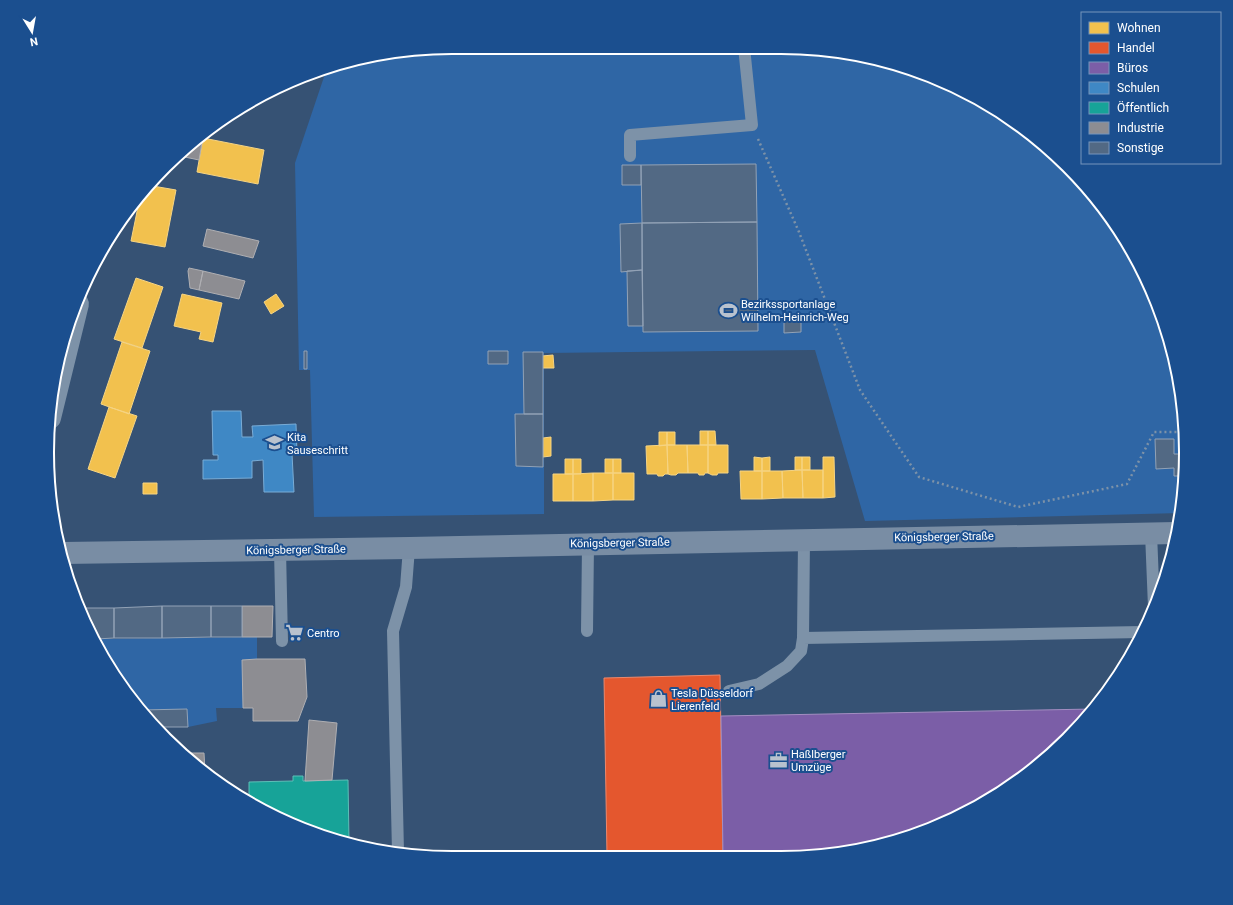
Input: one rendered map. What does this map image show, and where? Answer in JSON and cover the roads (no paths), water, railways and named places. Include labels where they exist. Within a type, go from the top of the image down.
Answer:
[{"type":"main road","name":"Königsberger Straße","points":[[67,553],[409,548],[1170,533]]},
{"type":"lane","points":[[630,156],[630,136],[752,125],[745,54]]},
{"type":"lane","points":[[1151,533],[1153,593]]},
{"type":"lane","points":[[729,691],[759,684],[788,666],[802,652],[804,540]]},
{"type":"lane","points":[[588,544],[588,631]]},
{"type":"lane","points":[[398,848],[394,631],[406,588],[409,548]]},
{"type":"lane","points":[[280,550],[282,641]]},
{"type":"lane","points":[[803,638],[1136,632]]},
{"type":"place","name":"Bezirkssportanlage Wilhelm-Heinrich-Weg","points":[[728,310]]},
{"type":"place","name":"Kita Sauseschritt","points":[[274,443]]},
{"type":"place","name":"Centro","points":[[294,633]]},
{"type":"place","name":"Tesla Düsseldorf Lierenfeld","points":[[658,699]]},
{"type":"place","name":"Haßlberger Umzüge","points":[[778,760]]}]
